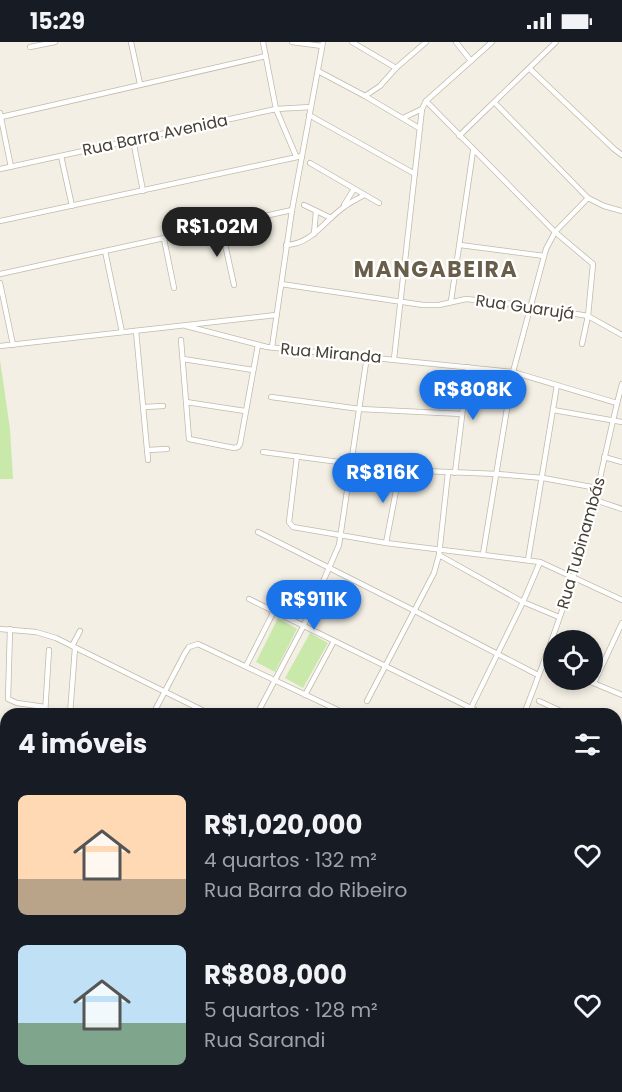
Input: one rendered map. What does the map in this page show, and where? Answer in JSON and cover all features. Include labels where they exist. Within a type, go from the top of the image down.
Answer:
[{"type":"street","points":[[30,47],[55,42]]},
{"type":"street","points":[[131,42],[140,84]]},
{"type":"street","points":[[263,42],[276,109],[299,156]]},
{"type":"street","points":[[272,347],[299,156],[311,107],[322,44],[292,42]]},
{"type":"street","points":[[352,42],[396,68]]},
{"type":"street","points":[[365,96],[380,86],[396,68],[426,42]]},
{"type":"street","points":[[456,42],[471,61]]},
{"type":"street","points":[[394,359],[422,109],[426,101],[492,42]]},
{"type":"street","points":[[459,136],[556,42]]},
{"type":"street","points":[[11,167],[0,115],[266,56]]},
{"type":"street","points":[[530,69],[622,155]]},
{"type":"street","points":[[318,71],[419,128]]},
{"type":"street","points":[[426,101],[555,232],[594,266],[582,344]]},
{"type":"street","points":[[495,103],[588,198],[622,211]]},
{"type":"street","name":"Rua Barra Avenida","points":[[0,169],[276,109],[311,107]]},
{"type":"street","points":[[402,118],[422,109]]},
{"type":"street","points":[[309,115],[415,174]]},
{"type":"street","points":[[133,140],[143,191]]},
{"type":"street","points":[[452,301],[473,150]]},
{"type":"street","points":[[61,156],[72,206]]},
{"type":"street","points":[[0,221],[299,156]]},
{"type":"street","points":[[310,163],[378,203]]},
{"type":"street","points":[[343,207],[354,189]]},
{"type":"street","points":[[286,245],[298,244],[314,234],[343,207],[364,195]]},
{"type":"street","points":[[483,554],[513,372],[544,256],[555,232],[588,198]]},
{"type":"street","points":[[304,205],[331,218]]},
{"type":"street","points":[[0,274],[292,210]]},
{"type":"street","points":[[314,234],[316,212]]},
{"type":"street","points":[[221,226],[234,285]]},
{"type":"street","points":[[164,238],[174,288]]},
{"type":"street","points":[[460,245],[544,256]]},
{"type":"street","points":[[105,251],[122,332]]},
{"type":"street","points":[[0,283],[13,345]]},
{"type":"street","name":"Rua Guarujá","points":[[281,284],[399,302],[439,305],[466,299],[530,306],[588,316],[622,335]]},
{"type":"street","name":"Rua Miranda","points":[[0,346],[276,315]]},
{"type":"street","name":"Rua Miranda","points":[[186,326],[272,347],[513,372],[617,403]]},
{"type":"street","points":[[136,331],[148,460]]},
{"type":"street","points":[[181,340],[189,439],[234,448],[239,446],[258,345]]},
{"type":"street","points":[[260,708],[304,626],[330,569],[341,535],[367,356]]},
{"type":"street","points":[[183,359],[253,370]]},
{"type":"street","points":[[455,473],[468,367]]},
{"type":"street","name":"Rua Tubinambás","points":[[555,630],[595,500],[622,384]]},
{"type":"street","points":[[528,560],[543,478],[556,385]]},
{"type":"street","points":[[271,397],[360,409],[462,414]]},
{"type":"street","points":[[186,402],[245,411]]},
{"type":"street","points":[[144,407],[163,406]]},
{"type":"street","points":[[553,410],[622,422]]},
{"type":"street","points":[[147,450],[167,449]]},
{"type":"street","points":[[262,452],[400,470],[543,478],[597,488]]},
{"type":"street","points":[[297,456],[289,525],[293,527],[386,543],[540,562],[622,600]]},
{"type":"street","points":[[604,457],[622,462]]},
{"type":"street","points":[[386,543],[400,470]]},
{"type":"street","points":[[367,701],[434,573],[439,555],[448,473]]},
{"type":"street","points":[[595,500],[622,509]]},
{"type":"street","points":[[258,532],[538,675]]},
{"type":"street","points":[[439,555],[523,602],[559,617]]},
{"type":"street","points":[[249,599],[471,708],[540,562]]},
{"type":"street","points":[[246,666],[274,611]]},
{"type":"street","points":[[603,664],[622,623]]},
{"type":"street","points":[[34,624],[36,632]]},
{"type":"street","points":[[0,629],[57,636],[74,647],[197,708]]},
{"type":"street","points":[[10,629],[8,699],[45,707],[49,650]]},
{"type":"street","points":[[70,708],[74,647],[80,631]]},
{"type":"street","points":[[305,695],[334,641]]},
{"type":"street","points":[[156,708],[189,647],[198,644],[333,708]]},
{"type":"street","name":"Rua Tubinambás","points":[[526,708],[543,663]]},
{"type":"street","points":[[603,687],[622,695]]},
{"type":"street","points":[[539,701],[554,708]]},
{"type":"green space","points":[[0,360],[10,429],[13,479],[0,479]]},
{"type":"green space","points":[[278,618],[297,629],[275,672],[256,662]]},
{"type":"green space","points":[[310,633],[328,643],[303,688],[285,678]]},
{"type":"district","name":"MANGABEIRA","points":[[436,269]]}]
